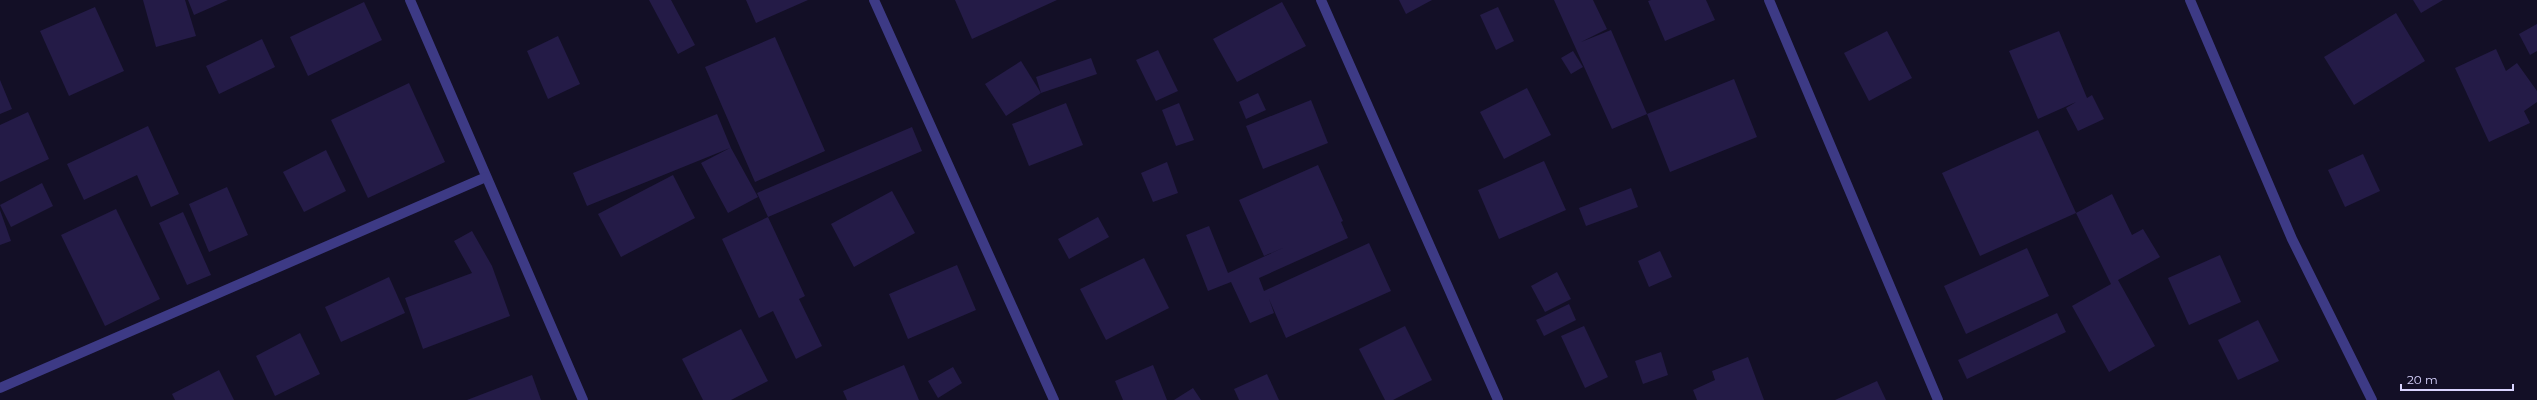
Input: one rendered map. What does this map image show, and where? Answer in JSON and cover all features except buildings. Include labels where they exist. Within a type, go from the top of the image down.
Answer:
[{"type":"street","points":[[410,0],[583,400]]},
{"type":"street","points":[[874,0],[1054,400]]},
{"type":"street","points":[[1321,0],[1498,400]]},
{"type":"street","points":[[1768,0],[1938,400]]},
{"type":"street","points":[[2190,0],[2292,239],[2372,400]]},
{"type":"street","points":[[0,388],[486,177]]}]
